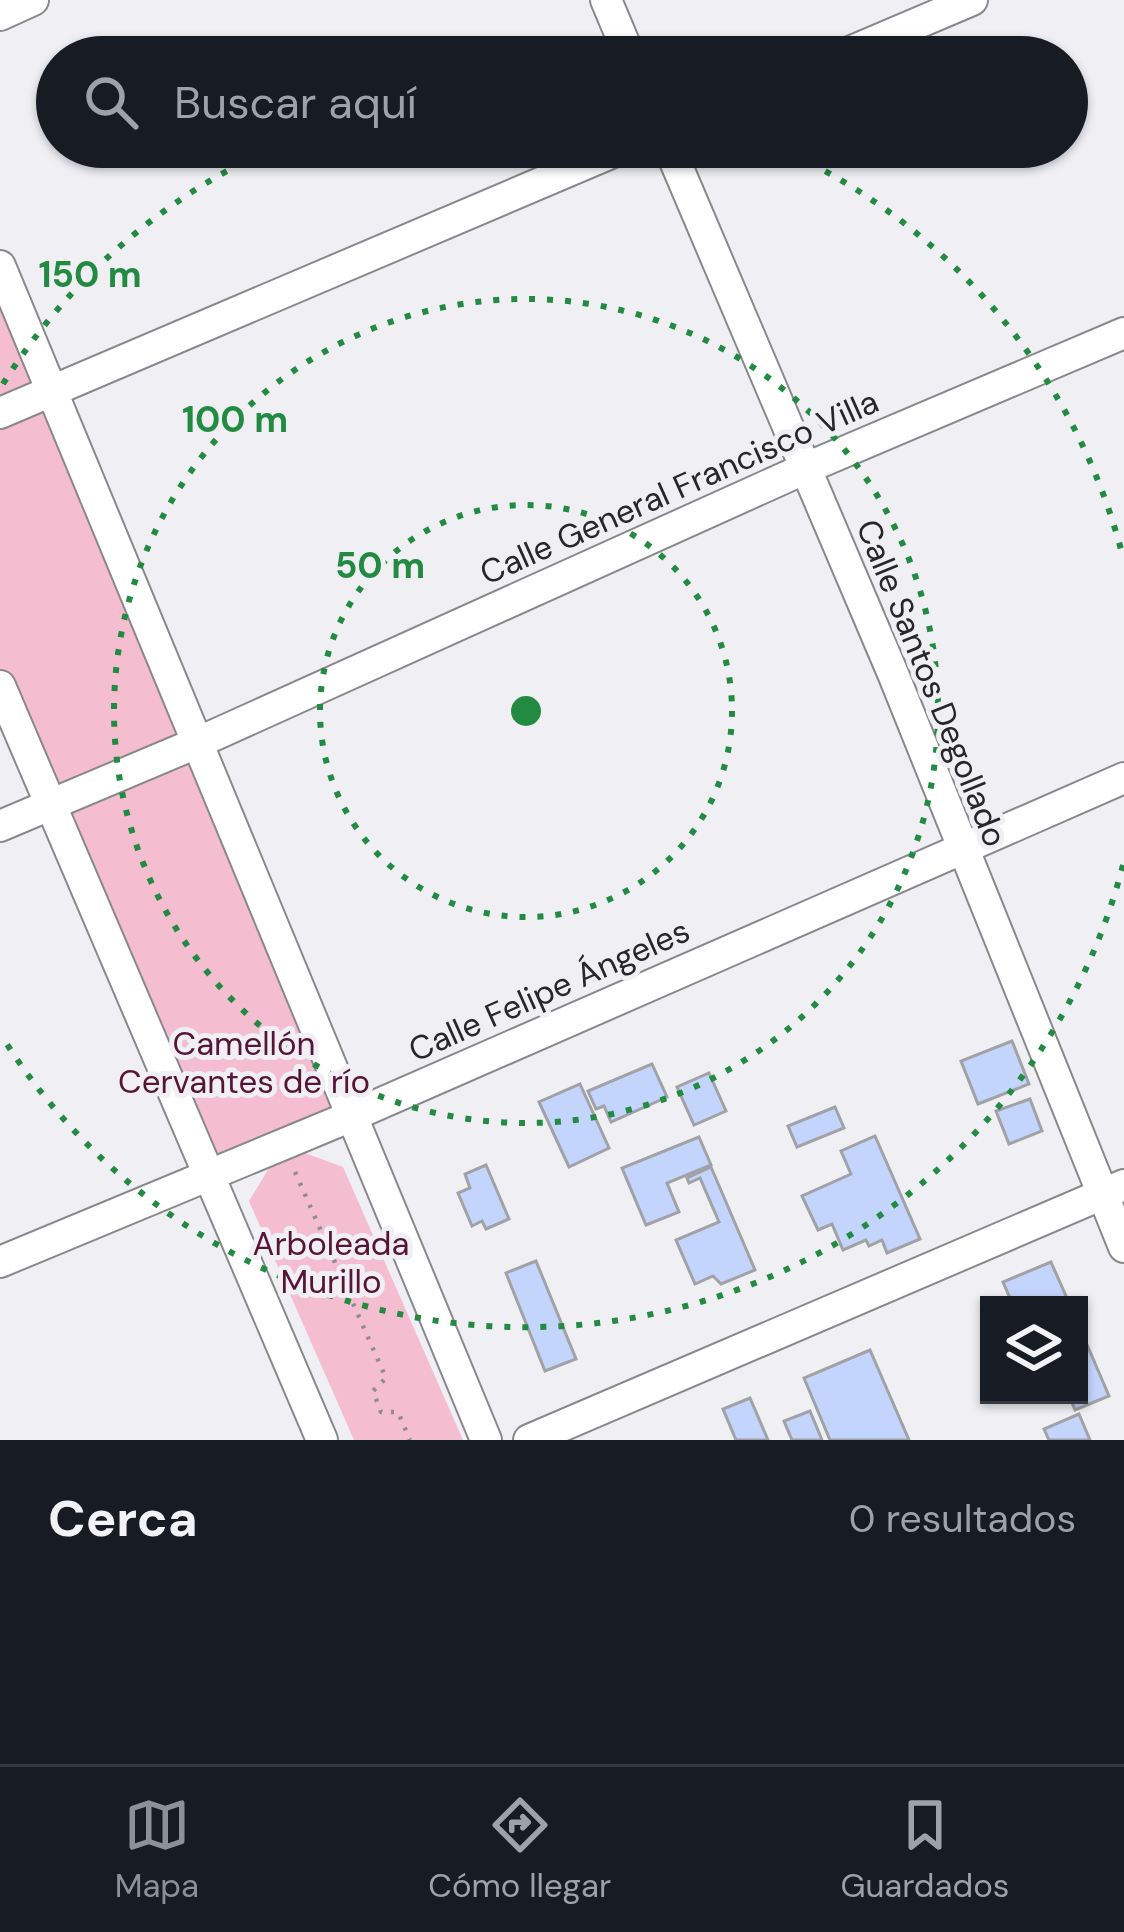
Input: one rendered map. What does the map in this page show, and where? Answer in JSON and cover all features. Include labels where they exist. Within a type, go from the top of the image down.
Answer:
[{"type":"street","points":[[0,15],[33,0]]},
{"type":"street","points":[[606,0],[621,36]]},
{"type":"street","points":[[887,36],[972,0]]},
{"type":"street","points":[[0,413],[576,168]]},
{"type":"street","name":"Calle Santos Degollado","points":[[678,168],[894,676],[961,848],[1113,1190],[1124,1247]]},
{"type":"street","points":[[0,266],[486,1440]]},
{"type":"street","name":"Calle General Francisco Villa","points":[[0,826],[199,742],[804,469],[1124,333]]},
{"type":"street","points":[[0,686],[322,1440]]},
{"type":"street","name":"Calle Felipe Ángeles","points":[[0,1262],[283,1145],[1124,778]]},
{"type":"street","points":[[529,1440],[1113,1190]]},
{"type":"path","points":[[283,1145],[386,1378],[373,1391],[381,1412],[398,1412],[410,1440]]},
{"type":"green space","name":"Camellón Cervantes de río","points":[[0,294],[347,1114],[210,1172],[0,673]]},
{"type":"green space","name":"Arboleada Murillo","points":[[283,1145],[343,1167],[463,1440],[354,1440],[249,1201]]},
{"type":"building","points":[[1012,1041],[1029,1084],[978,1104],[961,1061]]},
{"type":"building","points":[[652,1064],[667,1097],[611,1122],[604,1106],[596,1109],[588,1091]]},
{"type":"building","points":[[709,1073],[726,1111],[694,1125],[677,1087]]},
{"type":"building","points":[[580,1084],[609,1148],[569,1167],[539,1102]]},
{"type":"building","points":[[1030,1099],[1042,1131],[1009,1144],[996,1111]]},
{"type":"building","points":[[835,1107],[844,1128],[797,1147],[788,1126]]},
{"type":"building","points":[[875,1136],[920,1239],[887,1253],[882,1240],[869,1246],[866,1240],[843,1250],[832,1224],[818,1230],[802,1196],[851,1174],[841,1151]]},
{"type":"building","points":[[699,1137],[711,1165],[667,1183],[679,1212],[646,1225],[622,1168]]},
{"type":"building","points":[[486,1165],[509,1219],[486,1229],[482,1221],[472,1226],[458,1193],[470,1188],[465,1174]]},
{"type":"building","points":[[711,1167],[755,1270],[721,1284],[713,1276],[695,1284],[676,1240],[719,1222],[700,1178],[689,1183],[687,1178]]},
{"type":"building","points":[[536,1261],[576,1359],[545,1371],[506,1273]]},
{"type":"building","points":[[1051,1262],[1066,1296],[1009,1296],[1003,1282]]},
{"type":"building","points":[[1088,1347],[1109,1396],[1075,1410],[1073,1404],[1088,1404]]},
{"type":"building","points":[[870,1350],[909,1440],[830,1440],[804,1378]]},
{"type":"building","points":[[750,1398],[768,1440],[736,1440],[723,1409]]},
{"type":"building","points":[[810,1411],[822,1440],[792,1440],[784,1421]]},
{"type":"building","points":[[1079,1414],[1090,1440],[1049,1440],[1044,1429]]}]
